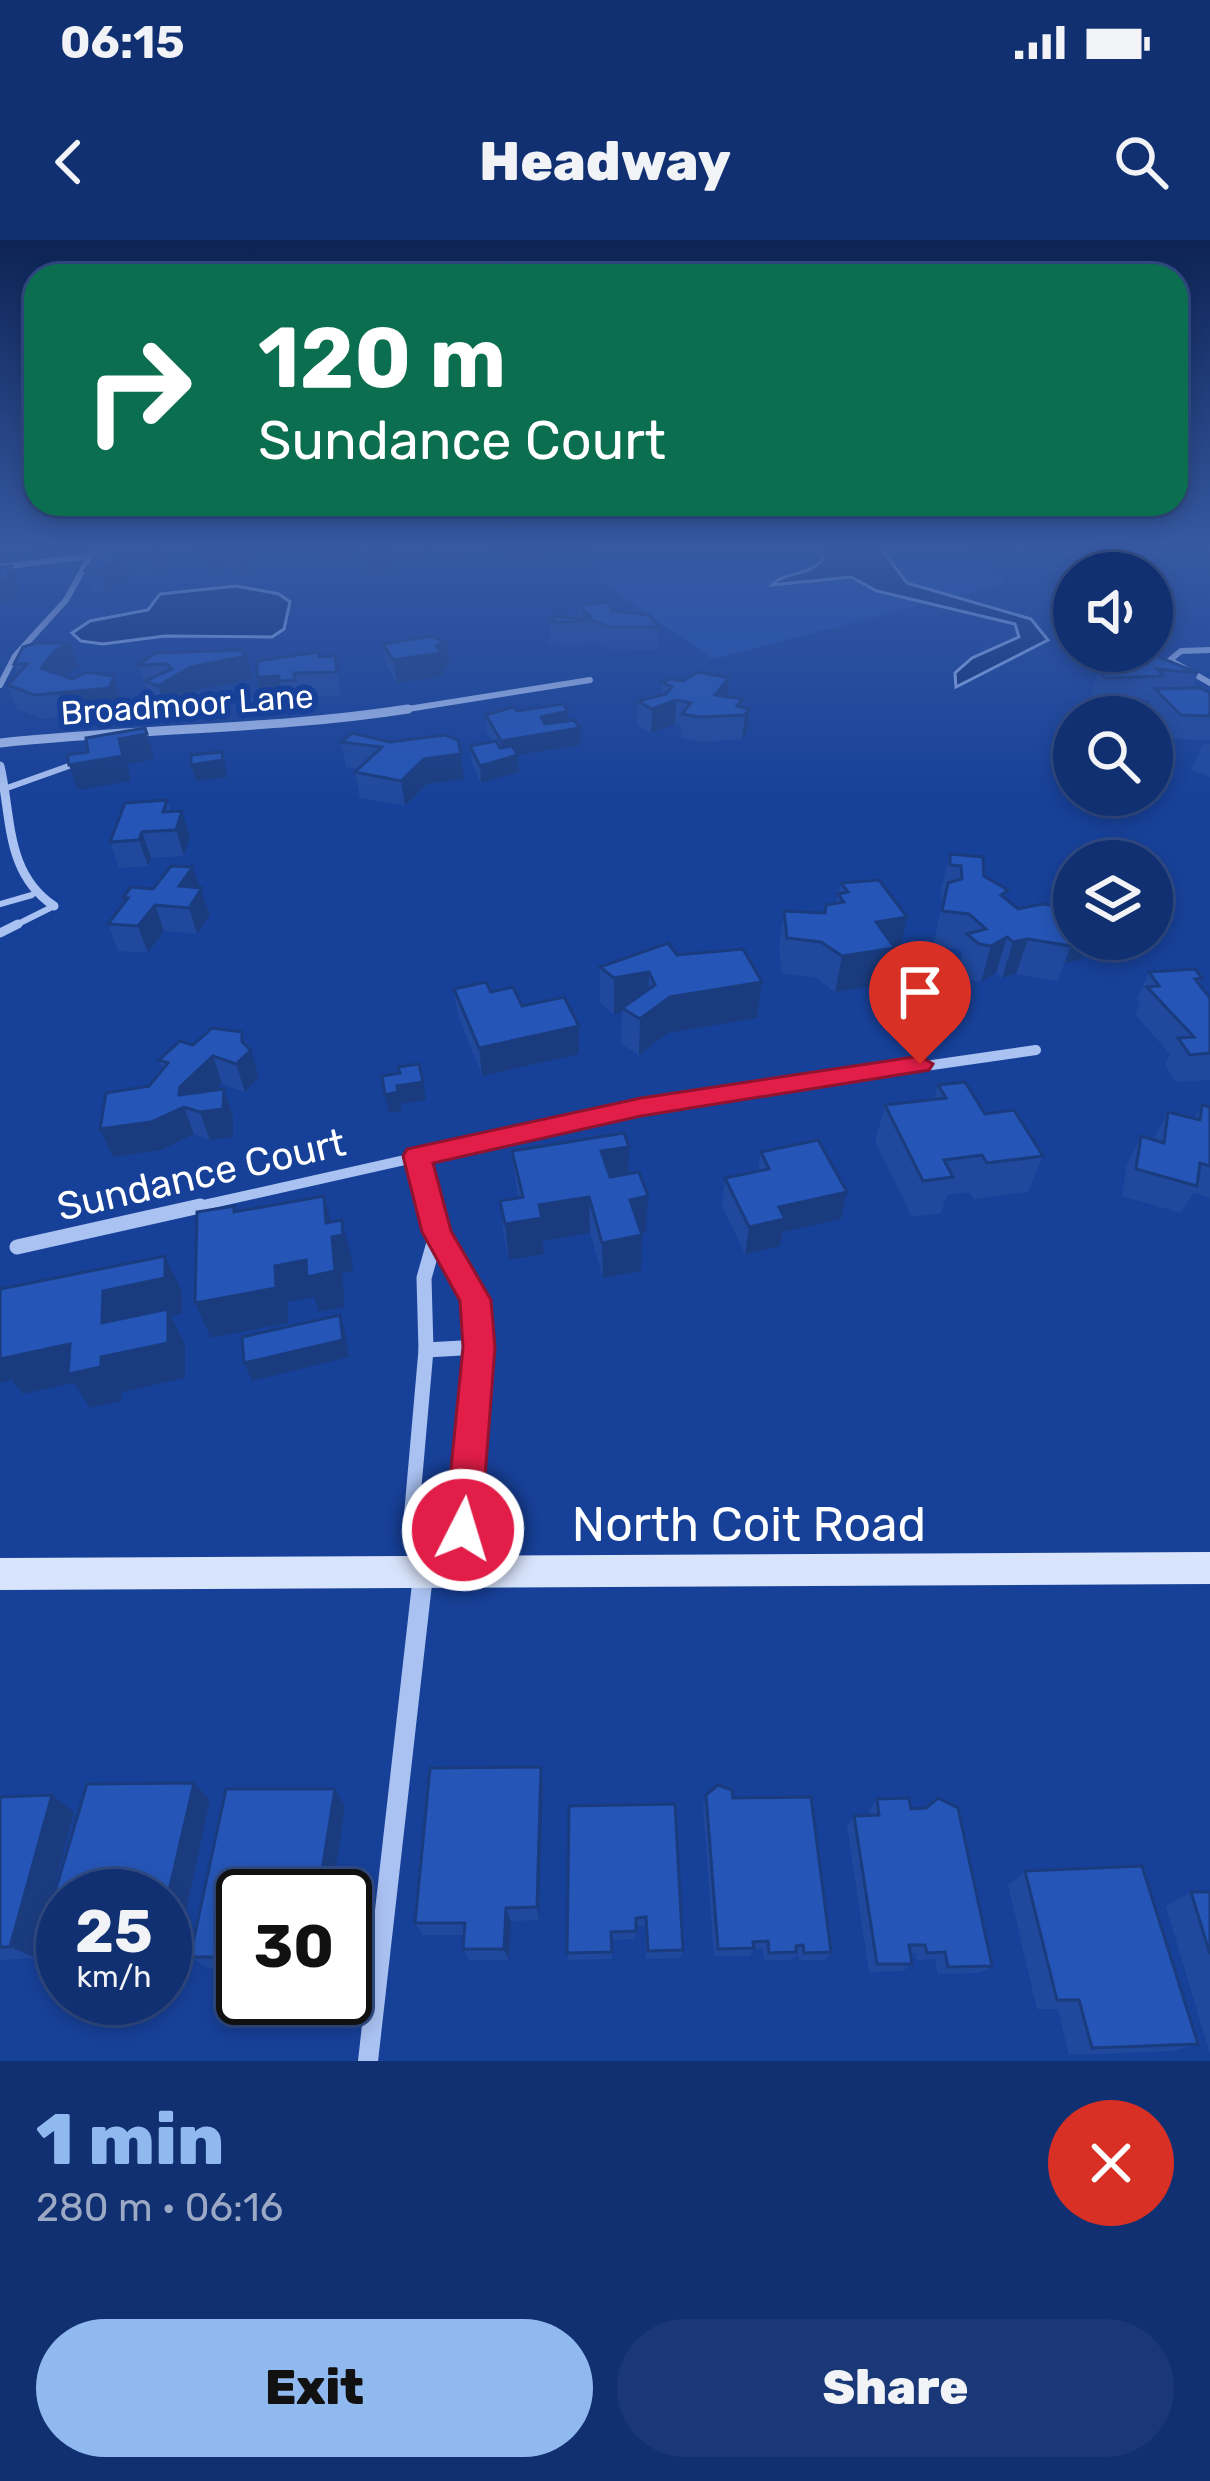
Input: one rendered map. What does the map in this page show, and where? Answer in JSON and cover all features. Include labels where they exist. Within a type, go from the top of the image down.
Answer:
[{"type":"main road","name":"North Coit Road","points":[[0,1574],[1210,1568]]},
{"type":"street","points":[[0,685],[15,656],[38,631]]},
{"type":"street","points":[[1210,650],[1181,651],[1170,660],[1210,683]]},
{"type":"street","name":"Broadmoor Lane","points":[[0,743],[343,718],[590,680]]},
{"type":"street","points":[[0,766],[13,851],[32,896],[53,906]]},
{"type":"street","name":"Sundance Court","points":[[17,1246],[664,1103],[1036,1050]]},
{"type":"street","points":[[417,1156],[437,1232],[476,1300],[479,1347],[463,1530],[423,1573]]},
{"type":"street","points":[[368,2061],[423,1573],[410,1532],[426,1350],[424,1278],[437,1232]]},
{"type":"street","points":[[426,1350],[479,1347]]},
{"type":"lane","points":[[7,788],[57,774],[92,752],[95,733]]},
{"type":"lane","points":[[0,904],[32,896]]},
{"type":"lane","points":[[0,933],[53,906]]},
{"type":"shaded area","points":[[281,631],[272,637],[165,636],[103,644],[81,641],[72,633]]},
{"type":"shaded area","points":[[673,631],[821,631],[713,659]]},
{"type":"shaded area","points":[[1017,631],[1041,631],[1048,640],[956,687],[955,673],[972,658],[1019,637]]},
{"type":"building","points":[[432,636],[447,644],[436,645],[441,653],[393,660],[383,644]]},
{"type":"building","points":[[70,643],[55,651],[41,668],[72,679],[87,672],[114,676],[110,688],[34,695],[8,685],[27,664],[14,664],[23,647]]},
{"type":"building","points":[[240,650],[247,656],[191,667],[158,686],[145,681],[172,669],[167,664],[138,665],[155,653]]},
{"type":"building","points":[[319,652],[319,657],[335,656],[337,672],[294,673],[295,680],[279,681],[279,676],[257,677],[257,661]]},
{"type":"building","points":[[1173,663],[1198,673],[1173,671]]},
{"type":"building","points":[[698,672],[729,678],[715,695],[743,699],[737,706],[749,709],[745,715],[700,717],[682,714],[691,703],[676,700],[652,709],[638,701],[666,694],[672,687],[662,682],[683,681]]},
{"type":"building","points":[[1100,672],[1160,672],[1164,676],[1105,678]]},
{"type":"building","points":[[1200,688],[1210,693],[1210,716],[1181,715],[1173,707],[1173,696],[1162,696],[1155,689]]},
{"type":"building","points":[[563,704],[568,711],[541,717],[545,724],[574,720],[580,728],[501,741],[486,715],[513,707],[517,711]]},
{"type":"building","points":[[145,728],[147,734],[119,739],[123,756],[69,765],[67,755],[88,752],[86,738]]},
{"type":"building","points":[[352,733],[390,742],[445,735],[458,740],[461,754],[424,759],[401,781],[355,772],[382,747],[341,742]]},
{"type":"building","points":[[496,741],[500,748],[512,746],[518,755],[480,766],[470,746]]},
{"type":"building","points":[[222,752],[223,760],[191,765],[191,755]]},
{"type":"building","points":[[167,800],[163,812],[182,811],[176,830],[142,832],[139,840],[110,842],[125,803]]},
{"type":"building","points":[[950,854],[983,857],[984,876],[1008,890],[1001,895],[1018,909],[1053,905],[1053,943],[1013,942],[1007,937],[991,946],[979,944],[967,934],[986,929],[969,914],[942,911],[948,883],[962,879],[961,866],[950,865]]},
{"type":"building","points":[[171,866],[193,867],[179,886],[202,888],[189,908],[155,905],[138,926],[108,924],[131,887],[153,889]]},
{"type":"building","points":[[879,880],[907,917],[876,922],[895,948],[842,956],[821,942],[787,938],[784,911],[825,913],[826,905],[844,902],[838,894],[848,892],[841,883]]},
{"type":"building","points":[[668,943],[677,955],[743,949],[762,982],[670,997],[640,1019],[622,1008],[655,985],[649,972],[614,978],[600,967]]},
{"type":"building","points":[[1195,969],[1202,978],[1195,979],[1210,998],[1210,1053],[1190,1055],[1178,1038],[1194,1037],[1147,987],[1159,986],[1149,972]]},
{"type":"building","points":[[486,982],[491,992],[513,987],[522,1006],[564,997],[579,1026],[479,1048],[454,989]]},
{"type":"building","points":[[212,1028],[242,1032],[242,1042],[251,1050],[236,1064],[213,1056],[180,1087],[179,1095],[224,1089],[223,1109],[200,1112],[184,1107],[151,1122],[100,1129],[106,1093],[149,1086],[168,1063],[159,1060],[180,1041],[193,1045]]},
{"type":"building","points":[[419,1064],[423,1082],[397,1086],[398,1092],[385,1095],[382,1076],[400,1073],[398,1067]]},
{"type":"building","points":[[965,1082],[985,1114],[1014,1110],[1043,1156],[987,1163],[982,1155],[944,1160],[953,1177],[923,1181],[885,1105],[946,1098],[938,1085]]},
{"type":"building","points":[[1202,1105],[1210,1107],[1210,1166],[1200,1163],[1197,1186],[1136,1169],[1141,1136],[1164,1143],[1168,1112],[1200,1120]]},
{"type":"building","points":[[624,1133],[629,1147],[601,1151],[610,1177],[639,1172],[648,1196],[630,1200],[642,1235],[602,1243],[589,1197],[539,1205],[542,1218],[505,1224],[500,1201],[523,1197],[512,1151]]},
{"type":"building","points":[[818,1140],[847,1192],[779,1207],[785,1219],[749,1227],[725,1178],[769,1169],[761,1152]]},
{"type":"building","points":[[324,1196],[326,1223],[342,1220],[343,1235],[332,1237],[335,1271],[307,1277],[306,1260],[275,1266],[276,1288],[195,1303],[197,1212],[234,1206],[234,1212]]},
{"type":"building","points":[[165,1256],[165,1278],[103,1291],[102,1323],[168,1309],[168,1343],[101,1357],[101,1367],[68,1374],[70,1344],[0,1359],[0,1289]]},
{"type":"building","points":[[340,1315],[343,1340],[244,1363],[242,1337]]},
{"type":"building","points":[[541,1767],[537,1907],[506,1908],[504,1949],[463,1949],[465,1923],[415,1923],[430,1768]]},
{"type":"building","points":[[194,1783],[174,1869],[62,1869],[87,1784]]},
{"type":"building","points":[[718,1785],[732,1790],[733,1798],[811,1797],[831,1952],[804,1953],[803,1945],[796,1946],[796,1952],[769,1953],[768,1941],[753,1942],[754,1948],[718,1949],[706,1795]]},
{"type":"building","points":[[226,1789],[335,1789],[322,1869],[216,1869],[216,1957],[192,1957]]},
{"type":"building","points":[[52,1795],[10,1947],[0,1947],[0,1797]]},
{"type":"building","points":[[909,1798],[911,1809],[926,1808],[938,1798],[958,1808],[992,1966],[948,1967],[945,1952],[927,1953],[925,1945],[909,1945],[912,1964],[877,1964],[854,1816],[879,1815],[877,1799]]},
{"type":"building","points":[[675,1804],[683,1950],[648,1951],[646,1917],[636,1918],[636,1931],[611,1932],[612,1952],[567,1953],[569,1806]]},
{"type":"building","points":[[1142,1866],[1198,2044],[1092,2048],[1079,2000],[1057,2000],[1025,1871]]},
{"type":"building","points":[[1191,1892],[1210,1892],[1210,1954]]},
{"type":"route","points":[[463,1530],[479,1347],[476,1300],[437,1232],[417,1156],[641,1107],[920,1064]]}]
